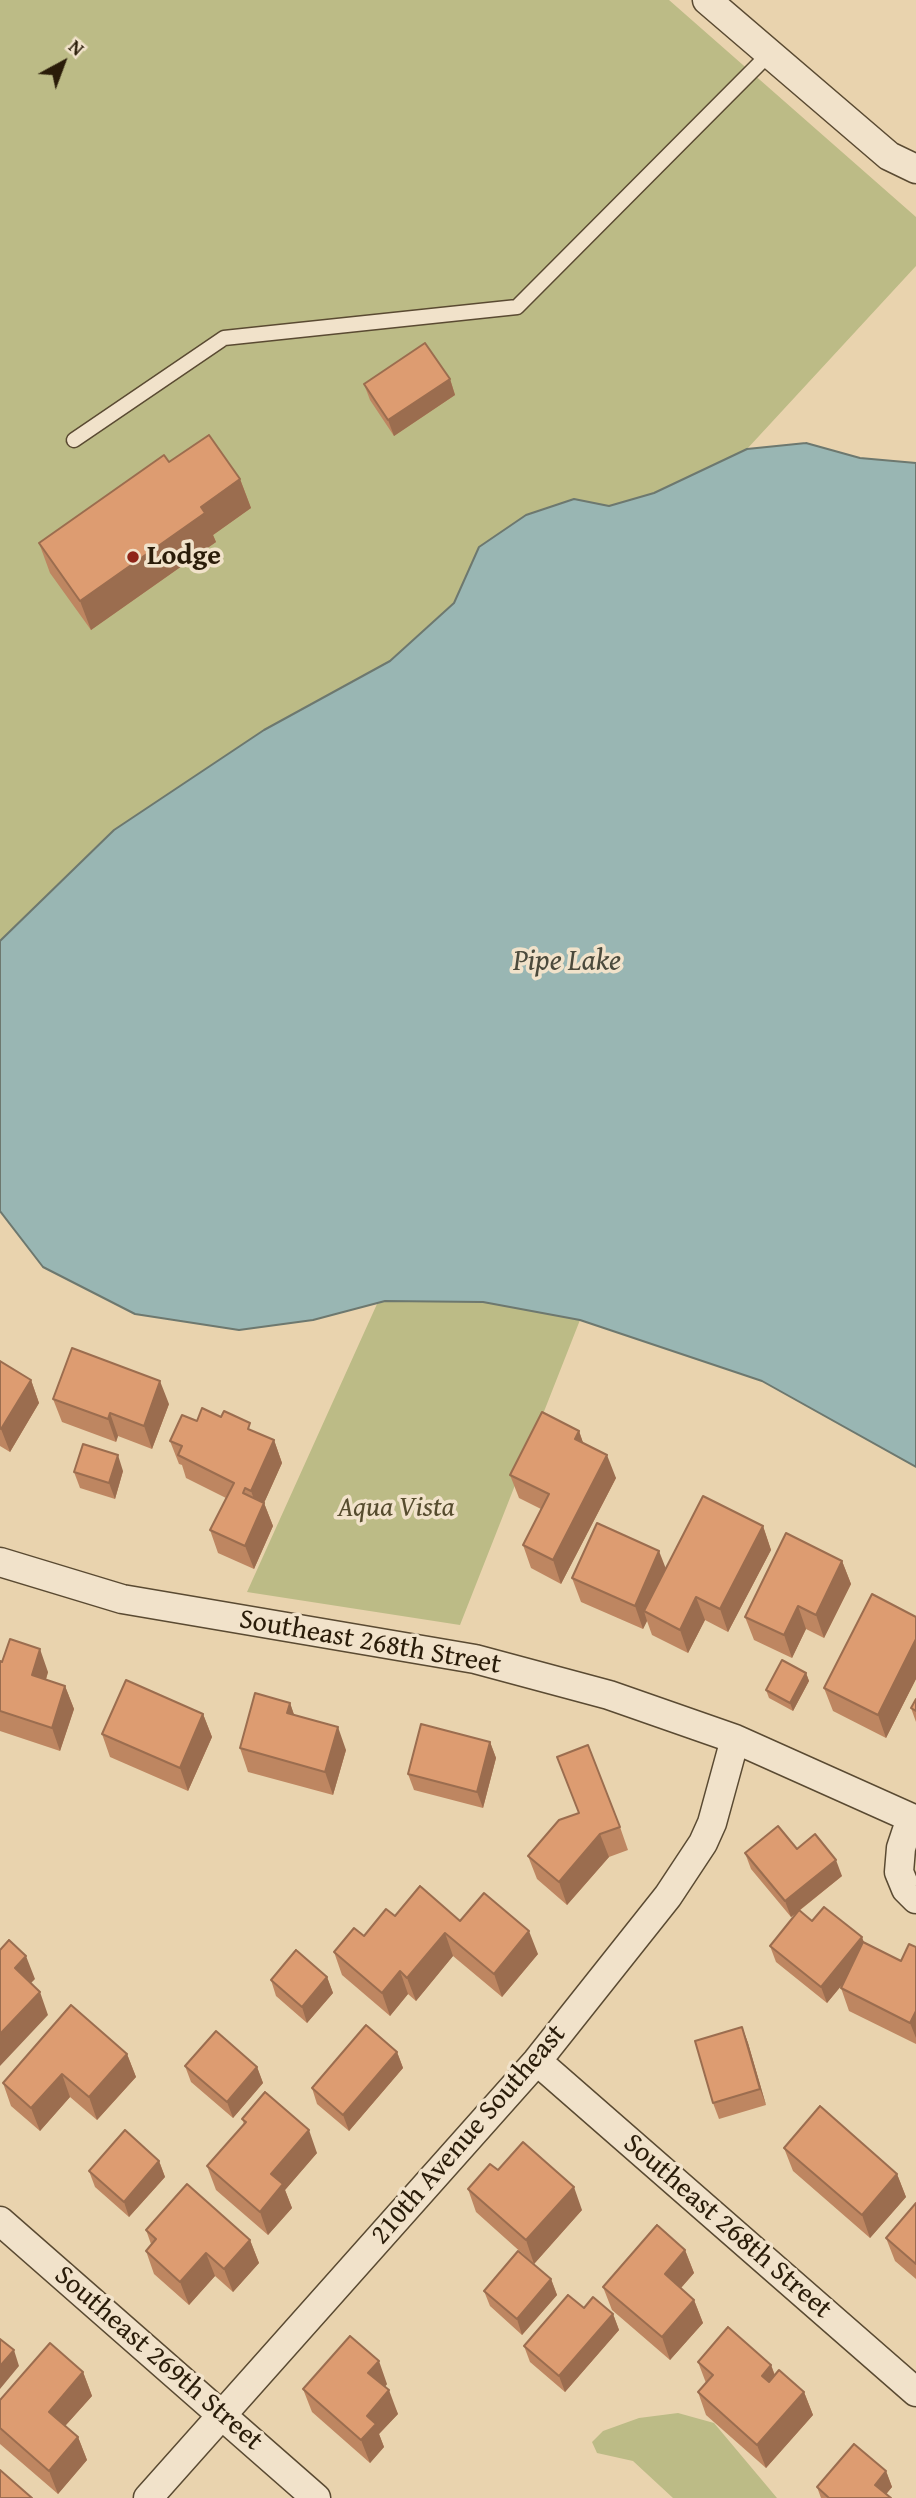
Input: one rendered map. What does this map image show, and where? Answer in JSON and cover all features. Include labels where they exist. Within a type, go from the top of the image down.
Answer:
[{"type":"street","points":[[707,0],[889,156],[916,169]]},
{"type":"street","name":"Southeast 268th Street","points":[[0,1562],[122,1599],[475,1659],[609,1695],[735,1740],[913,1819]]},
{"type":"street","name":"210th Avenue Southeast","points":[[148,2498],[537,2062],[691,1862],[712,1823],[735,1740]]},
{"type":"street","points":[[913,1819],[901,1848],[899,1872],[906,1889],[916,1899]]},
{"type":"street","name":"Southeast 268th Street","points":[[537,2062],[916,2392]]},
{"type":"street","name":"Southeast 269th Street","points":[[0,2221],[316,2498]]},
{"type":"lane","points":[[74,440],[224,338],[517,307],[768,55]]},
{"type":"green space","points":[[0,0],[669,0],[916,217],[916,266],[747,449],[654,493],[609,506],[574,499],[479,547],[454,603],[390,661],[264,730],[114,830],[0,941]]},
{"type":"green space","name":"Aqua Vista","points":[[385,1301],[483,1302],[580,1320],[460,1625],[247,1592],[377,1304]]},
{"type":"green space","points":[[678,2413],[714,2423],[777,2498],[673,2498],[633,2461],[597,2453],[592,2442],[603,2431],[639,2418]]},
{"type":"water","name":"Pipe Lake","points":[[806,443],[860,458],[916,463],[916,1467],[762,1381],[580,1320],[483,1302],[385,1301],[313,1320],[239,1330],[135,1314],[43,1267],[0,1211],[0,941],[114,830],[264,730],[390,661],[454,603],[479,547],[526,515],[574,499],[609,506],[654,493],[747,449]]},
{"type":"building","points":[[425,343],[450,379],[388,420],[364,384]]},
{"type":"building","points":[[209,435],[240,479],[201,507],[205,513],[80,601],[39,543],[164,455],[169,462]]},
{"type":"building","points":[[72,1348],[160,1381],[144,1426],[110,1413],[108,1419],[53,1399]]},
{"type":"building","points":[[0,1361],[31,1380],[1,1429],[0,1428]]},
{"type":"building","points":[[202,1408],[221,1417],[224,1411],[250,1423],[248,1429],[274,1440],[251,1491],[245,1488],[243,1493],[264,1503],[245,1546],[210,1530],[234,1483],[178,1455],[182,1446],[170,1441],[182,1415],[197,1421]]},
{"type":"building","points":[[542,1412],[579,1431],[575,1439],[607,1455],[553,1560],[523,1545],[549,1494],[510,1475]]},
{"type":"building","points":[[83,1444],[118,1455],[109,1483],[74,1472]]},
{"type":"building","points":[[703,1496],[763,1526],[720,1609],[696,1597],[680,1630],[644,1611]]},
{"type":"building","points":[[597,1523],[659,1551],[635,1606],[572,1578]]},
{"type":"building","points":[[786,1533],[842,1561],[816,1615],[798,1606],[784,1635],[745,1617]]},
{"type":"building","points":[[872,1594],[916,1617],[916,1639],[878,1715],[824,1688]]},
{"type":"building","points":[[10,1639],[40,1649],[32,1675],[65,1686],[52,1728],[0,1711],[0,1661],[2,1662]]},
{"type":"building","points":[[782,1660],[806,1673],[790,1703],[766,1690]]},
{"type":"building","points":[[126,1680],[203,1714],[180,1768],[102,1734]]},
{"type":"building","points":[[255,1693],[290,1703],[287,1713],[338,1727],[325,1772],[240,1748]]},
{"type":"building","points":[[421,1724],[490,1742],[477,1792],[408,1774]]},
{"type":"building","points":[[588,1745],[620,1827],[600,1834],[559,1882],[528,1856],[559,1820],[579,1813],[557,1757]]},
{"type":"building","points":[[778,1826],[797,1849],[815,1834],[836,1860],[785,1901],[745,1853]]},
{"type":"building","points":[[420,1886],[460,1921],[484,1893],[529,1931],[494,1974],[445,1933],[407,1978],[400,1971],[382,1993],[334,1952],[354,1928],[364,1936],[386,1909],[395,1916]]},
{"type":"building","points":[[824,1907],[862,1937],[821,1987],[770,1946],[799,1910],[812,1921]]},
{"type":"building","points":[[9,1940],[26,1956],[15,1968],[40,1992],[0,2034],[0,1950]]},
{"type":"building","points":[[863,1942],[901,1961],[909,1944],[916,1947],[916,2011],[910,2023],[841,1988]]},
{"type":"building","points":[[296,1950],[327,1977],[302,2007],[271,1980]]},
{"type":"building","points":[[71,2005],[127,2054],[89,2097],[62,2074],[31,2108],[3,2083]]},
{"type":"building","points":[[366,2025],[397,2052],[343,2115],[312,2088]]},
{"type":"building","points":[[742,2027],[760,2089],[713,2103],[695,2041]]},
{"type":"building","points":[[216,2031],[257,2067],[227,2102],[185,2066]]},
{"type":"building","points":[[265,2092],[309,2130],[271,2174],[283,2184],[260,2212],[207,2166],[246,2122],[242,2119]]},
{"type":"building","points":[[820,2106],[897,2174],[862,2215],[784,2148]]},
{"type":"building","points":[[125,2130],[159,2161],[124,2202],[89,2171]]},
{"type":"building","points":[[523,2142],[574,2187],[526,2240],[468,2189],[490,2164],[498,2170]]},
{"type":"building","points":[[187,2184],[250,2240],[224,2269],[206,2253],[180,2282],[146,2251],[156,2239],[146,2230]]},
{"type":"building","points":[[916,2203],[916,2264],[886,2238]]},
{"type":"building","points":[[657,2225],[685,2250],[665,2274],[694,2300],[662,2337],[603,2287]]},
{"type":"building","points":[[518,2251],[551,2279],[517,2319],[484,2291]]},
{"type":"building","points":[[568,2295],[584,2308],[593,2297],[613,2314],[559,2376],[524,2346]]},
{"type":"building","points":[[728,2327],[771,2365],[762,2376],[769,2382],[779,2370],[804,2392],[757,2445],[698,2392],[713,2375],[698,2362]]},
{"type":"building","points":[[350,2336],[379,2361],[368,2373],[389,2390],[367,2416],[376,2424],[361,2440],[303,2389]]},
{"type":"building","points":[[0,2339],[14,2350],[0,2366]]},
{"type":"building","points":[[50,2343],[83,2372],[49,2412],[78,2437],[49,2471],[0,2428],[0,2400]]},
{"type":"building","points":[[854,2444],[886,2471],[875,2485],[891,2498],[829,2498],[817,2487]]},
{"type":"building","points":[[0,2470],[32,2498],[0,2498]]},
{"type":"place","name":"Lodge","points":[[133,557]]}]
